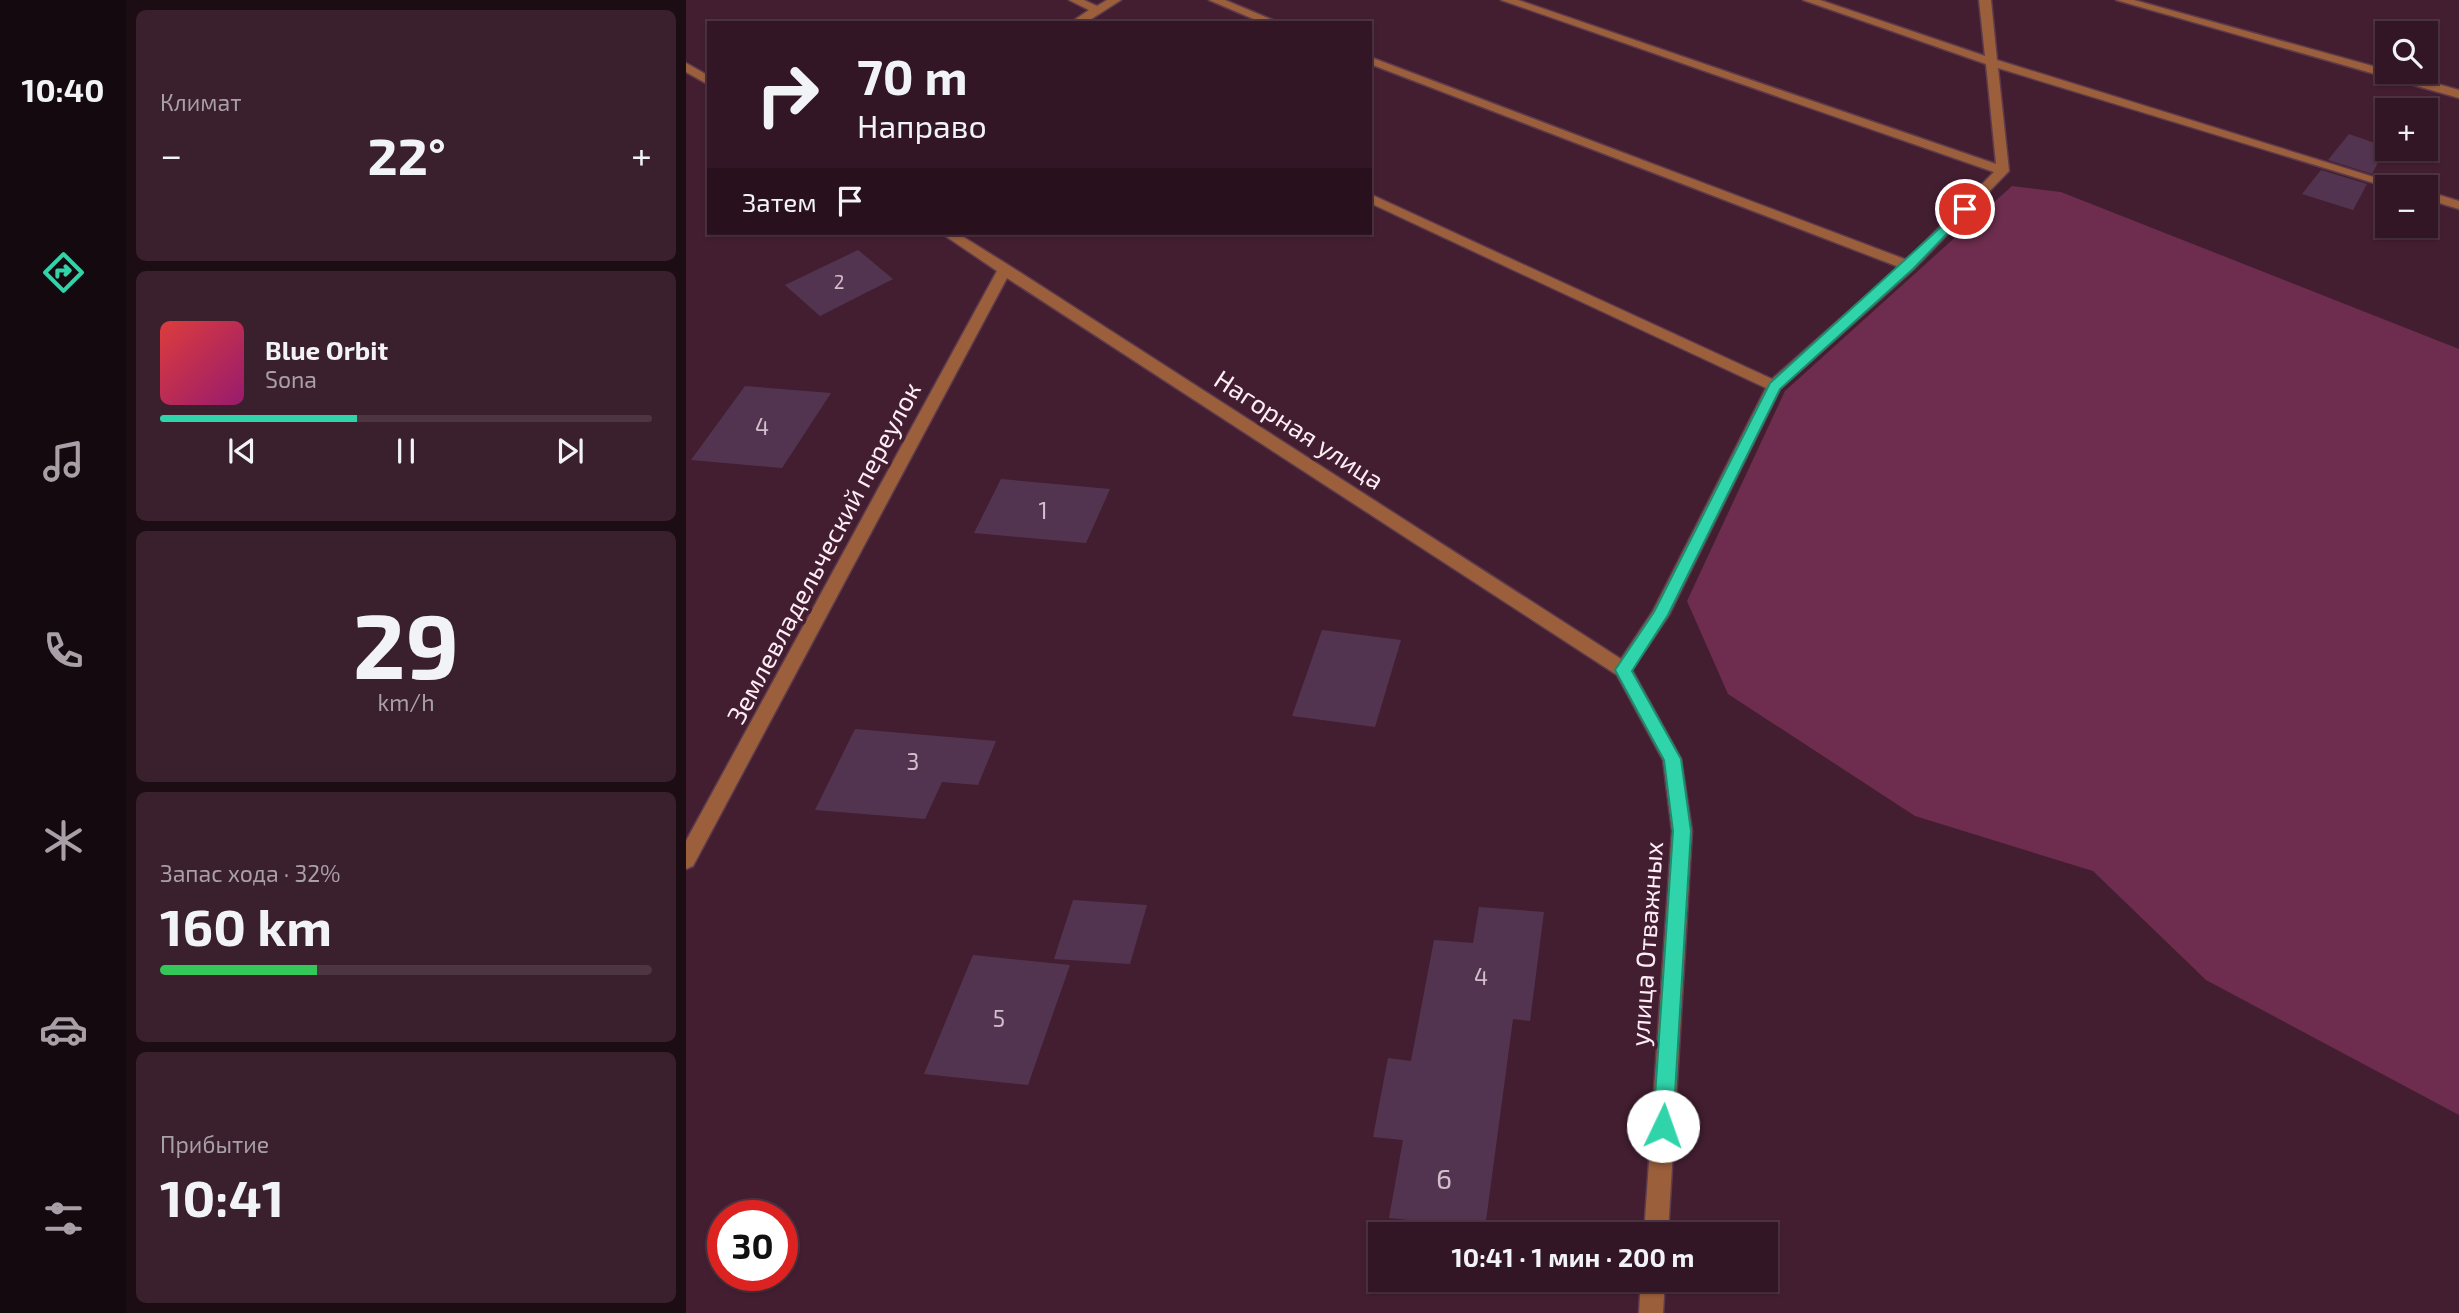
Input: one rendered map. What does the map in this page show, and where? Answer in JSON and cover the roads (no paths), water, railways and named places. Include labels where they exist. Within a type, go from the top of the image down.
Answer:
[{"type":"street","points":[[1075,0],[1098,10]]},
{"type":"street","points":[[1079,21],[1115,0]]},
{"type":"street","points":[[1215,0],[1269,21]]},
{"type":"street","points":[[1507,0],[2003,171]]},
{"type":"street","points":[[1809,0],[1992,62],[2375,179]]},
{"type":"street","points":[[1985,0],[2003,171]]},
{"type":"street","points":[[2122,0],[2459,94]]},
{"type":"street","points":[[1372,61],[1909,266]]},
{"type":"street","points":[[686,67],[707,80]]},
{"type":"street","points":[[1623,670],[1660,615],[1774,386],[1909,266],[2003,171]]},
{"type":"street","points":[[1372,199],[1774,386]]},
{"type":"street","points":[[2438,199],[2459,205]]},
{"type":"street","name":"Нагорная улица","points":[[951,235],[1623,670]]},
{"type":"street","name":"Землевладельческий переулок","points":[[686,860],[1005,269]]},
{"type":"street","name":"улица Отважных","points":[[1623,670],[1672,759],[1682,831],[1657,1222]]},
{"type":"street","points":[[1651,1313],[1652,1292]]}]
